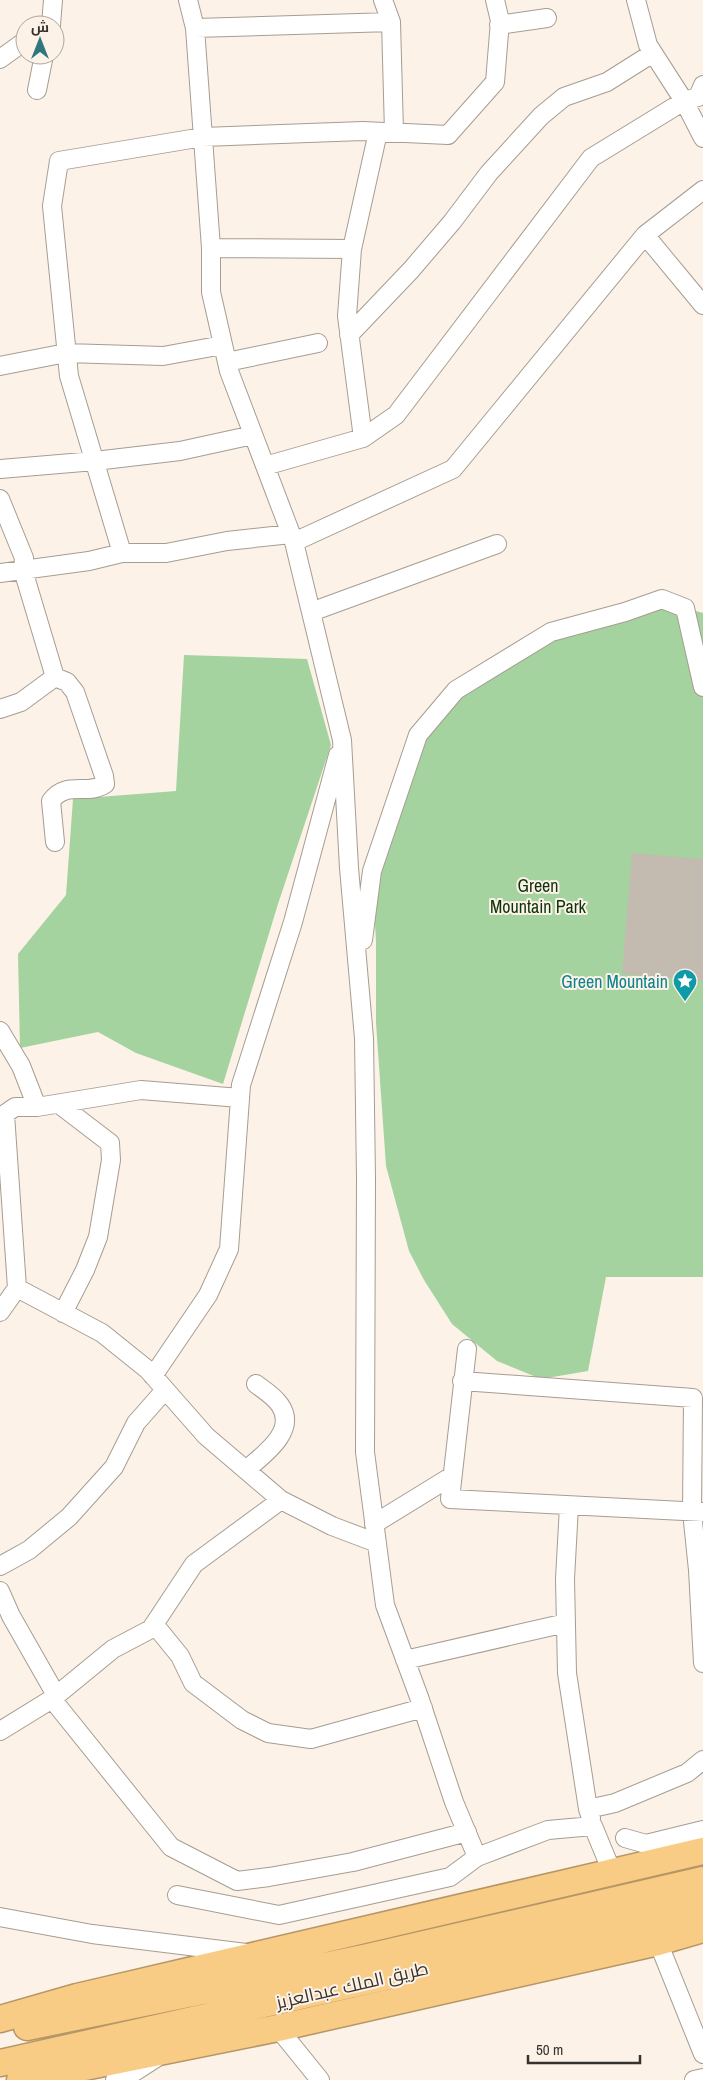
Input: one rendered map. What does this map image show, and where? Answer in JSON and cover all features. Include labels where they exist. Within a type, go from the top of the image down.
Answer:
[{"type":"highway","points":[[0,2019],[77,1997],[703,1851]]},
{"type":"highway","name":"طريق الملك عبدالعزيز","points":[[0,2033],[368,1957],[703,1880]]},
{"type":"highway","name":"طريق الملك عبدالعزيز","points":[[0,2063],[703,1906]]},
{"type":"highway","points":[[20,2080],[278,2028],[658,1942],[703,1929]]},
{"type":"street","points":[[51,15],[53,0]]},
{"type":"street","points":[[188,0],[196,28],[211,248],[211,292],[225,354],[292,538],[342,740],[349,868],[364,1038],[366,1179],[365,1452],[385,1606],[423,1708],[454,1802],[477,1857]]},
{"type":"street","points":[[364,438],[347,316],[352,249],[386,132],[391,22],[383,0]]},
{"type":"street","points":[[122,553],[69,376],[52,206],[59,161],[203,138],[386,132],[448,135],[495,82],[500,26],[495,0]]},
{"type":"street","points":[[636,0],[648,45],[652,53],[697,96],[703,138]]},
{"type":"street","points":[[500,26],[547,18]]},
{"type":"street","points":[[196,28],[391,22]]},
{"type":"street","points":[[0,59],[15,49]]},
{"type":"street","points":[[350,335],[411,270],[452,222],[489,173],[540,116],[564,97],[607,82],[652,53]]},
{"type":"street","points":[[37,90],[42,65]]},
{"type":"street","points":[[265,466],[364,438],[396,415],[591,158],[697,96]]},
{"type":"street","points":[[0,573],[89,561],[122,553],[166,553],[227,541],[292,538],[453,469],[645,234],[703,190]]},
{"type":"street","points":[[645,234],[703,305]]},
{"type":"street","points":[[211,248],[352,249]]},
{"type":"street","points":[[0,366],[66,354],[163,356],[225,354],[318,343]]},
{"type":"street","points":[[0,469],[180,451],[253,435]]},
{"type":"street","points":[[0,499],[24,558],[23,570],[55,677]]},
{"type":"street","points":[[311,612],[497,544]]},
{"type":"street","points":[[358,976],[372,871],[418,735],[456,690],[551,632],[625,612],[662,599],[685,608],[703,687]]},
{"type":"street","points":[[0,709],[20,702],[55,677]]},
{"type":"street","points":[[55,677],[67,682],[75,692],[104,776],[105,784],[98,788],[67,790],[57,793],[51,801],[56,842]]},
{"type":"street","points":[[153,1376],[208,1295],[229,1249],[240,1085],[294,922],[342,740]]},
{"type":"street","points":[[0,1032],[21,1066],[37,1107]]},
{"type":"street","points":[[0,1312],[17,1288],[7,1226],[5,1114],[15,1107],[37,1107],[141,1090],[240,1098]]},
{"type":"street","points":[[59,1104],[110,1143],[112,1160],[98,1237],[85,1270],[63,1313]]},
{"type":"street","points":[[17,1288],[102,1333],[153,1376],[206,1436],[281,1500],[332,1526],[377,1543]]},
{"type":"street","points":[[467,1350],[450,1499],[697,1512]]},
{"type":"street","points":[[462,1381],[693,1398],[698,1570],[703,1662]]},
{"type":"street","points":[[246,1470],[273,1447],[284,1428],[285,1415],[279,1404],[256,1384]]},
{"type":"street","points":[[0,1566],[29,1550],[70,1517],[114,1467],[136,1423],[165,1390]]},
{"type":"street","points":[[374,1524],[452,1476]]},
{"type":"street","points":[[0,1731],[54,1697],[113,1649],[151,1629],[194,1564],[281,1500]]},
{"type":"street","points":[[568,1506],[566,1579],[567,1672],[588,1809],[612,1872]]},
{"type":"street","points":[[0,1591],[11,1616],[54,1697],[171,1847],[237,1881],[353,1862],[467,1832]]},
{"type":"street","points":[[405,1660],[566,1623]]},
{"type":"street","points":[[154,1624],[180,1656],[193,1683],[242,1720],[268,1733],[311,1739],[423,1708]]},
{"type":"street","points":[[588,1809],[615,1803],[687,1773],[703,1760]]},
{"type":"street","points":[[177,1894],[278,1915],[450,1877],[477,1857],[548,1830],[594,1826]]},
{"type":"street","points":[[625,1838],[646,1844],[703,1830]]},
{"type":"street","points":[[0,1917],[92,1934],[262,1954]]},
{"type":"street","points":[[703,1943],[694,1945],[658,1942],[703,2054]]},
{"type":"street","points":[[278,2028],[320,2080]]},
{"type":"street","points":[[115,2080],[124,2078],[168,2050]]},
{"type":"street","points":[[694,2080],[703,2078]]},
{"type":"green space","name":"Green Mountain Park","points":[[685,608],[703,613],[703,1277],[606,1277],[588,1371],[541,1379],[497,1361],[452,1324],[424,1280],[409,1251],[386,1166],[376,1023],[376,942],[372,871],[418,735],[456,690],[551,632],[635,609]]},
{"type":"green space","points":[[184,655],[307,659],[331,745],[278,904],[223,1084],[136,1053],[98,1032],[20,1048],[18,954],[66,895],[73,799],[176,791]]},
{"type":"building","points":[[632,853],[703,859],[703,981],[622,974]]},
{"type":"place","name":"Green Mountain","points":[[685,1002]]}]
